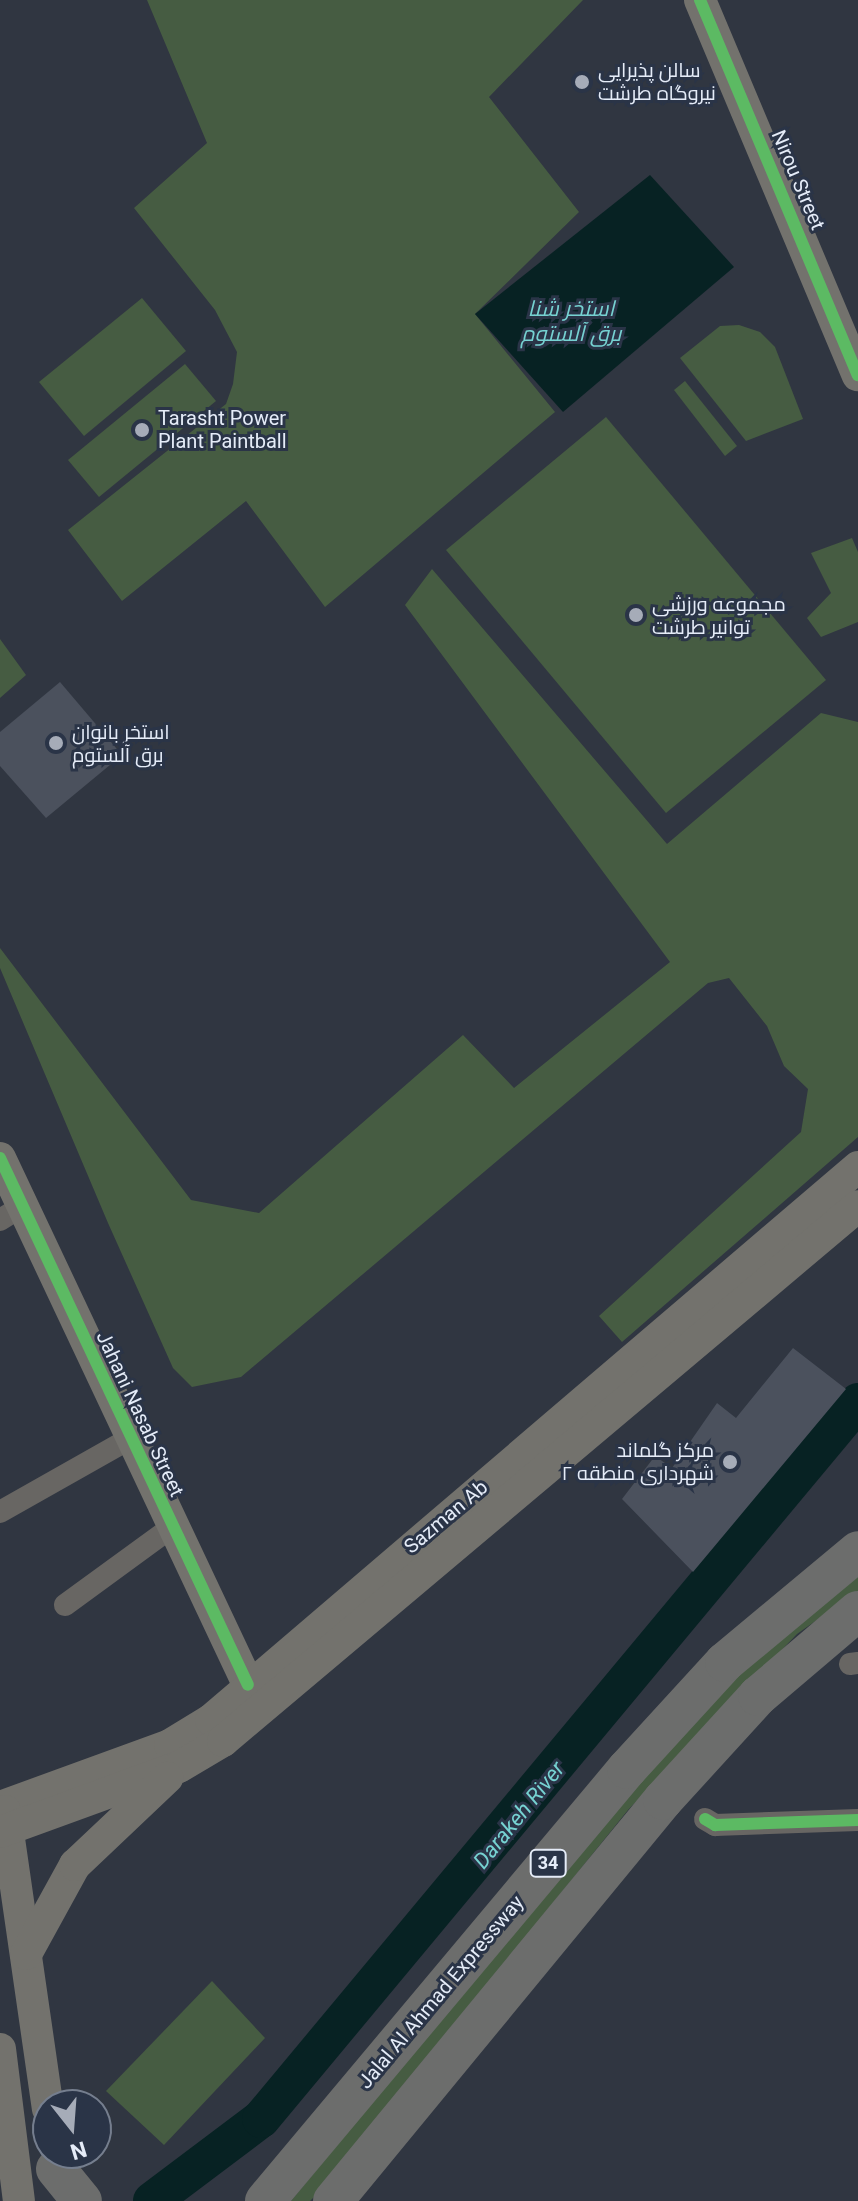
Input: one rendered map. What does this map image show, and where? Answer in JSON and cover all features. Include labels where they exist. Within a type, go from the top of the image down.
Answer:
[{"type":"highway","name":"Jalal Al Ahmad Expressway","points":[[265,2201],[725,1662],[858,1551]]},
{"type":"highway","name":"34","points":[[333,2201],[663,1800],[758,1696],[858,1611]]},
{"type":"highway","points":[[380,2064],[383,2087],[397,2101],[417,2099]]},
{"type":"highway","points":[[57,2174],[82,2201]]},
{"type":"main road","name":"Nirou Street","points":[[700,0],[858,375]]},
{"type":"main road","name":"Jahani Nasab Street","points":[[0,1158],[10,1213],[129,1439],[254,1697]]},
{"type":"main road","name":"Sazman Ab","points":[[3,1818],[179,1767],[254,1697],[858,1167]]},
{"type":"main road","name":"Sazman Ab","points":[[3,1818],[170,1745],[254,1697],[858,1206]]},
{"type":"main road","points":[[26,1954],[75,1865],[179,1767]]},
{"type":"main road","points":[[3,1818],[45,2089]]},
{"type":"main road","points":[[0,2049],[19,2201]]},
{"type":"street","points":[[0,1512],[129,1439]]},
{"type":"street","points":[[65,1605],[172,1527]]},
{"type":"street","points":[[705,1819],[715,1825],[858,1820]]},
{"type":"green space","points":[[147,0],[583,0],[489,97],[579,212],[475,314],[555,412],[325,607],[246,501],[122,601],[68,530],[226,404],[233,384],[237,352],[215,310],[134,208],[207,143]]},
{"type":"green space","points":[[142,298],[186,351],[84,436],[39,382]]},
{"type":"green space","points":[[739,325],[760,332],[775,347],[803,419],[746,441],[680,358],[720,326]]},
{"type":"green space","name":"Tarasht Power Plant Paintball","points":[[185,364],[216,401],[99,497],[68,460]]},
{"type":"green space","points":[[685,381],[737,446],[725,456],[674,390]]},
{"type":"green space","name":"مجموعه ورزشی توانیر طرشت","points":[[606,417],[826,680],[666,813],[446,550]]},
{"type":"green space","points":[[852,538],[858,552],[858,622],[821,637],[807,618],[831,593],[811,553]]},
{"type":"green space","points":[[432,569],[667,844],[821,713],[858,722],[858,1137],[622,1342],[599,1316],[801,1132],[808,1089],[784,1066],[767,1026],[729,978],[708,983],[241,1377],[192,1387],[173,1368],[108,1223],[0,968],[0,948],[191,1200],[259,1213],[463,1035],[514,1088],[670,962],[405,605]]},
{"type":"green space","points":[[0,639],[26,675],[0,698]]},
{"type":"green space","points":[[858,1569],[858,1591],[797,1634],[628,1810],[323,2188],[310,2201],[291,2201],[674,1734]]},
{"type":"green space","points":[[212,1981],[265,2038],[164,2145],[112,2097],[112,2089],[108,2089]]},
{"type":"water","name":"استخر شنا برق آلستوم","points":[[650,175],[734,267],[563,412],[475,314]]},
{"type":"building","name":"استخر بانوان برق آلستوم","points":[[60,682],[122,755],[46,818],[0,766],[0,732]]},
{"type":"building","name":"مرکز گلماند شهرداری منطقه ۲","points":[[793,1348],[846,1389],[693,1572],[622,1499],[655,1456],[672,1468],[717,1403],[736,1418]]},
{"type":"waterway","name":"Darakeh River","points":[[152,2201],[261,2119],[858,1402]]},
{"type":"cycle path","points":[[700,0],[858,375]]},
{"type":"cycle path","points":[[0,1158],[248,1685]]},
{"type":"cycle path","points":[[705,1819],[715,1825],[858,1820]]},
{"type":"place","name":"سالن پذیرایی نیروگاه طرشت","points":[[582,82]]},
{"type":"place","name":"Tarasht Power Plant Paintball","points":[[142,430]]},
{"type":"place","name":"مجموعه ورزشی توانیر طرشت","points":[[636,615]]},
{"type":"place","name":"استخر بانوان برق آلستوم","points":[[56,743]]},
{"type":"place","name":"مرکز گلماند شهرداری منطقه ۲","points":[[730,1462]]}]
